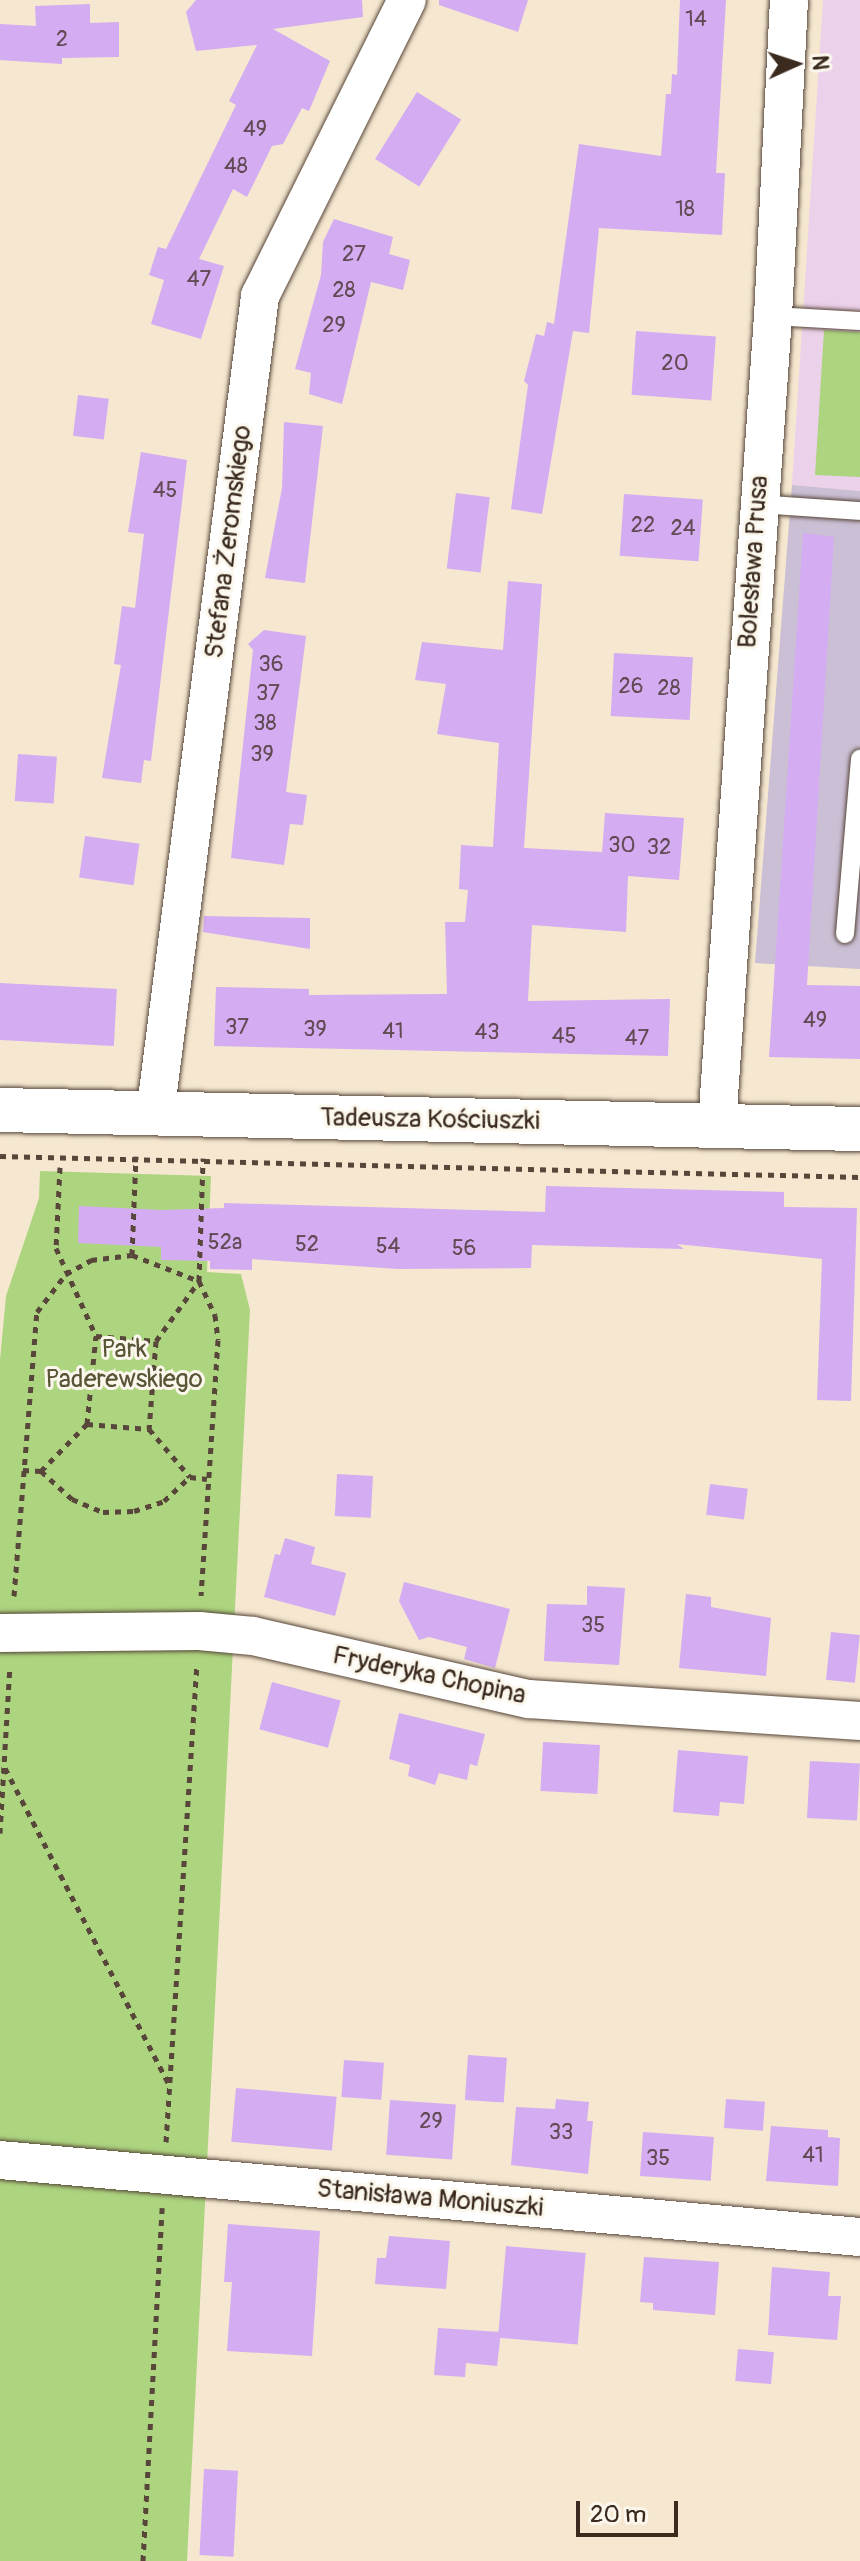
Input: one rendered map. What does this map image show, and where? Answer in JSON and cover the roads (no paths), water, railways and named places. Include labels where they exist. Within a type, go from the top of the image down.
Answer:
[{"type":"street","name":"Stefana Żeromskiego","points":[[147,1116],[260,296],[407,0]]},
{"type":"street","name":"Bolesława Prusa","points":[[717,1125],[757,504],[773,316],[789,0]]},
{"type":"street","name":"Tadeusza Kościuszki","points":[[0,1110],[147,1116],[860,1129]]},
{"type":"street","name":"Fryderyka Chopina","points":[[6,1633],[199,1631],[253,1636],[529,1699],[860,1721]]},
{"type":"street","name":"Stanisława Moniuszki","points":[[0,2160],[860,2237]]},
{"type":"lane","points":[[773,316],[860,321]]},
{"type":"lane","points":[[757,504],[860,511]]},
{"type":"lane","points":[[845,934],[860,759]]},
{"type":"park label","name":"Park Paderewskiego","points":[[124,1365]]}]
